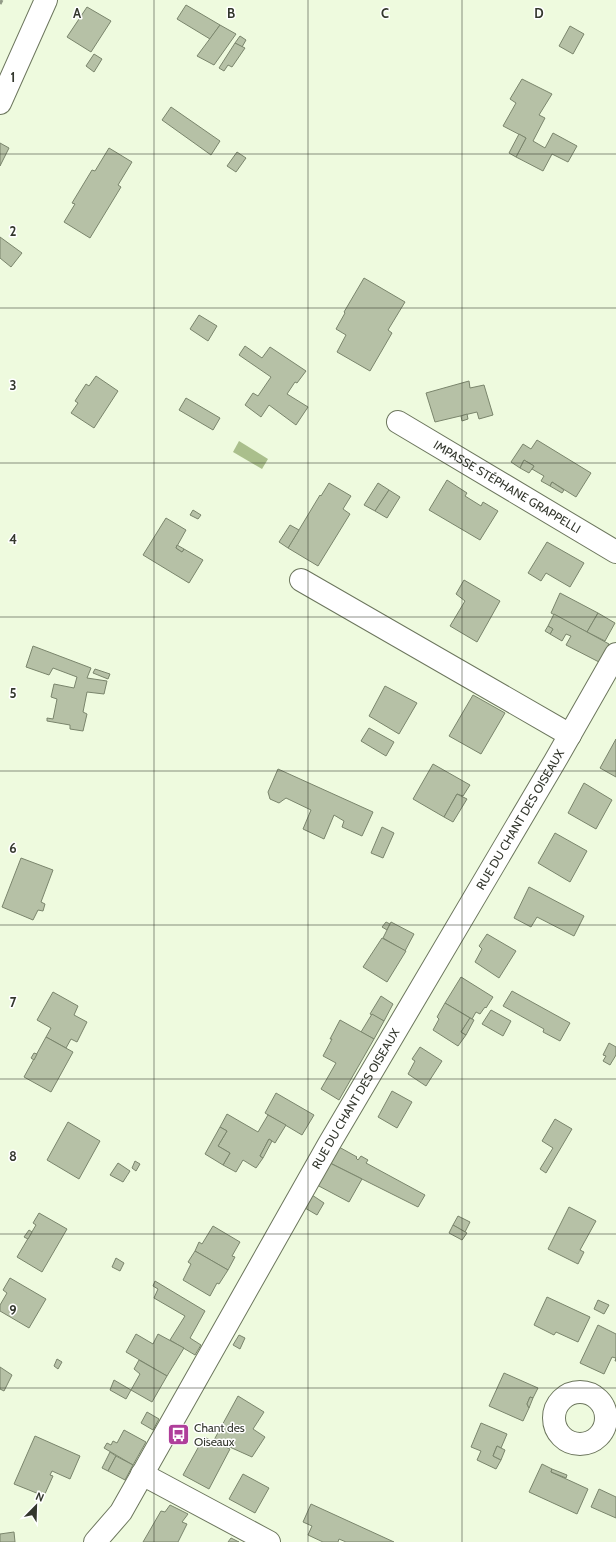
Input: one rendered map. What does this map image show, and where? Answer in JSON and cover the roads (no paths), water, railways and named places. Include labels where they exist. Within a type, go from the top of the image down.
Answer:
[{"type":"street","points":[[0,103],[46,0]]},
{"type":"street","name":"IMPASSE STÉPHANE GRAPPELLI","points":[[398,422],[616,552]]},
{"type":"street","points":[[300,580],[570,735]]},
{"type":"street","name":"RUE DU CHANT DES OISEAUX","points":[[95,1542],[121,1512],[329,1144],[570,735],[616,654]]},
{"type":"street","points":[[142,1474],[269,1542]]},
{"type":"railway","points":[[0,4],[2,0]]},
{"type":"place","name":"Chant des Oiseaux","points":[[179,1435]]}]
